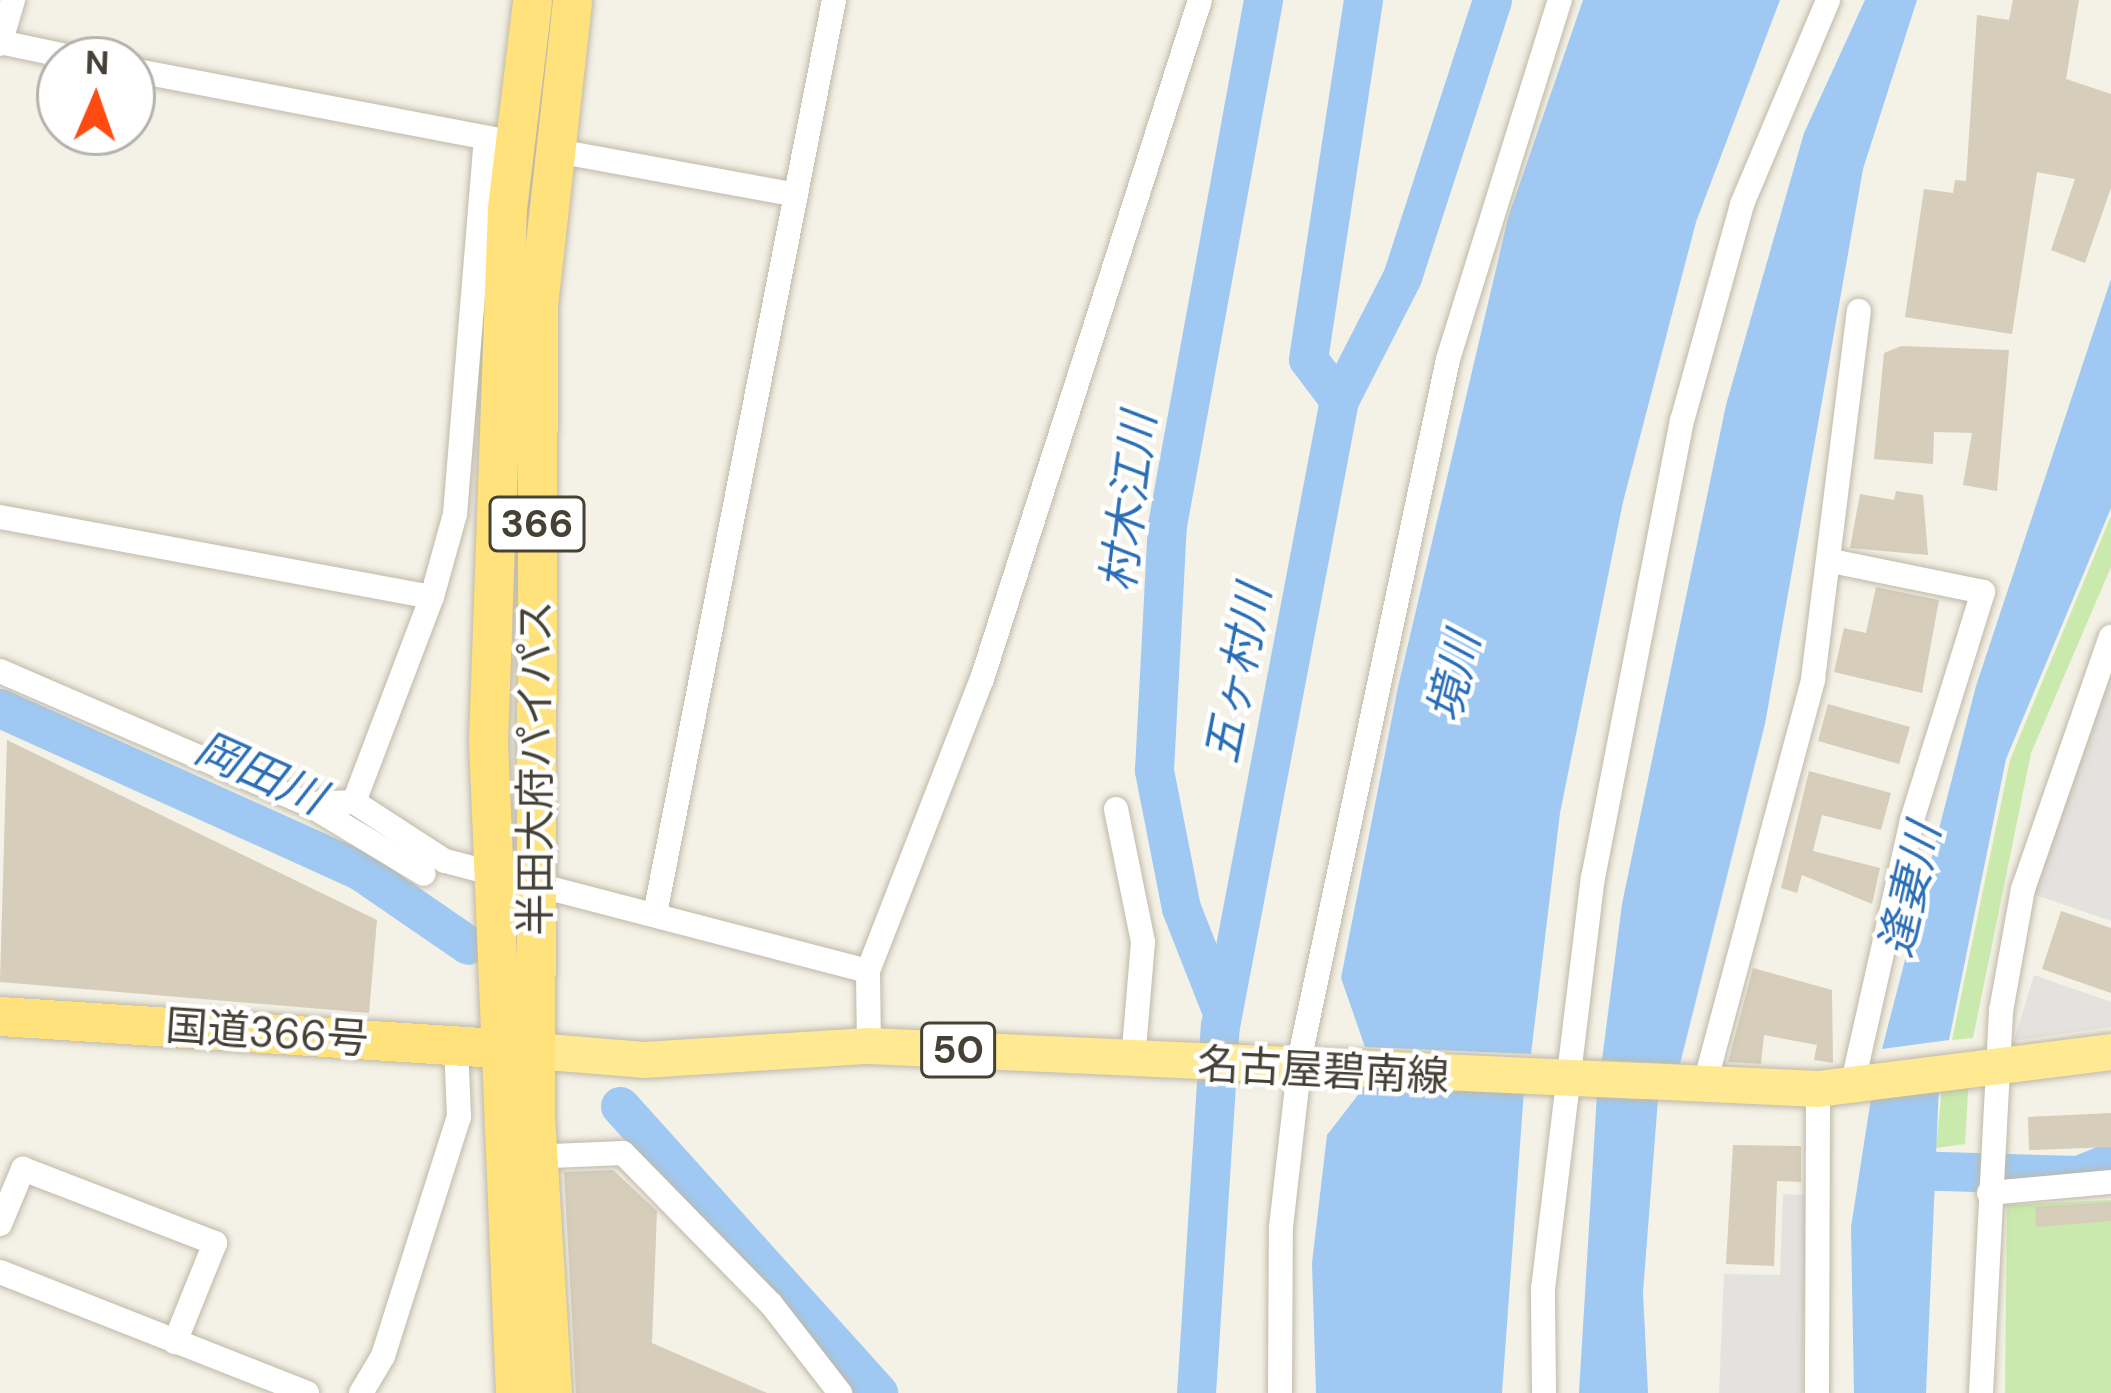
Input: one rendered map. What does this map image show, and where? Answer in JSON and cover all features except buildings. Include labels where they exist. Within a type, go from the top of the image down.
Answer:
[{"type":"highway","name":"半田大府パイパス","points":[[532,0],[499,141],[490,603],[494,875],[518,1050],[523,1158],[552,1393]]},
{"type":"highway","name":"半田大府パイパス","points":[[518,1050],[536,886],[538,305],[572,0]]},
{"type":"highway","name":"国道366号","points":[[0,1016],[518,1050]]},
{"type":"highway","name":"半田大府パイパス","points":[[515,1393],[523,1158]]},
{"type":"main road","name":"名古屋碧南線","points":[[518,1050],[644,1060],[868,1046],[1698,1087],[1994,1082],[2111,1052]]},
{"type":"street","points":[[13,0],[0,42],[36,50]]},
{"type":"street","points":[[656,914],[834,0]]},
{"type":"street","points":[[868,1046],[868,971],[982,680],[1199,0]]},
{"type":"street","points":[[1280,1393],[1281,1227],[1298,1070],[1430,433],[1560,0]]},
{"type":"street","points":[[1544,1393],[1543,1289],[1594,878],[1682,421],[1742,204],[1828,0]]},
{"type":"street","points":[[156,75],[499,141],[455,514],[432,597],[354,802]]},
{"type":"street","points":[[552,150],[796,195]]},
{"type":"street","points":[[1698,1087],[1836,562],[1859,311]]},
{"type":"street","points":[[0,517],[432,597]]},
{"type":"street","points":[[1817,1393],[1835,1087],[1983,592],[1836,562]]},
{"type":"street","points":[[1981,1393],[1994,1082],[2023,889],[2111,637]]},
{"type":"street","points":[[0,671],[308,804],[424,874]]},
{"type":"street","points":[[308,804],[354,802],[445,861],[868,971]]},
{"type":"street","points":[[1116,809],[1143,942],[1133,1062]]},
{"type":"street","points":[[361,1393],[383,1356],[459,1117],[456,1045]]},
{"type":"street","points":[[523,1158],[623,1154],[771,1304],[840,1393]]},
{"type":"street","points":[[0,1224],[23,1169],[214,1243],[175,1342]]},
{"type":"street","points":[[1989,1192],[2111,1182]]},
{"type":"street","points":[[0,1272],[308,1393]]},
{"type":"green space","points":[[2111,516],[2111,567],[2031,753],[1973,1038],[1952,1040],[2010,760]]},
{"type":"green space","points":[[1969,1076],[1965,1144],[1936,1148],[1943,1078]]},
{"type":"green space","points":[[2111,1200],[2111,1393],[2005,1393],[2007,1205]]},
{"type":"shaded area","points":[[2111,657],[2111,921],[2033,894]]},
{"type":"shaded area","points":[[2034,975],[2111,1002],[2111,1027],[2014,1041]]},
{"type":"shaded area","points":[[1783,1194],[1806,1195],[1802,1393],[1719,1393],[1724,1274],[1780,1275]]},
{"type":"water","name":"境川","points":[[1583,0],[1780,0],[1696,222],[1623,502],[1560,813],[1531,1054],[1365,1047],[1341,978],[1398,687],[1508,218]]},
{"type":"water","points":[[1865,0],[1917,0],[1863,169],[1765,724],[1680,1064],[1602,1060],[1622,904],[1726,405],[1804,133]]},
{"type":"water","points":[[2111,279],[2111,508],[2006,759],[1949,1040],[1882,1049],[1976,686]]},
{"type":"water","points":[[1368,1082],[1524,1090],[1502,1393],[1316,1393],[1312,1263],[1327,1135]]},
{"type":"water","points":[[1939,1084],[1926,1393],[1854,1393],[1851,1227],[1872,1092]]},
{"type":"water","points":[[1597,1094],[1658,1099],[1643,1292],[1648,1393],[1579,1393]]},
{"type":"waterway","name":"村木江川","points":[[1220,1007],[1181,908],[1154,770],[1167,525],[1263,0]]},
{"type":"waterway","points":[[1339,400],[1308,359],[1363,0]]},
{"type":"waterway","name":"五ヶ村川","points":[[1196,1393],[1220,1026],[1339,400],[1402,277],[1492,0]]},
{"type":"waterway","name":"岡田川","points":[[0,708],[359,870],[468,945]]},
{"type":"waterway","name":"岡田川","points":[[620,1106],[878,1393]]},
{"type":"waterway","points":[[1908,1170],[2078,1175],[2111,1162]]},
{"type":"water label","name":"逢妻川","points":[[1910,890]]}]
